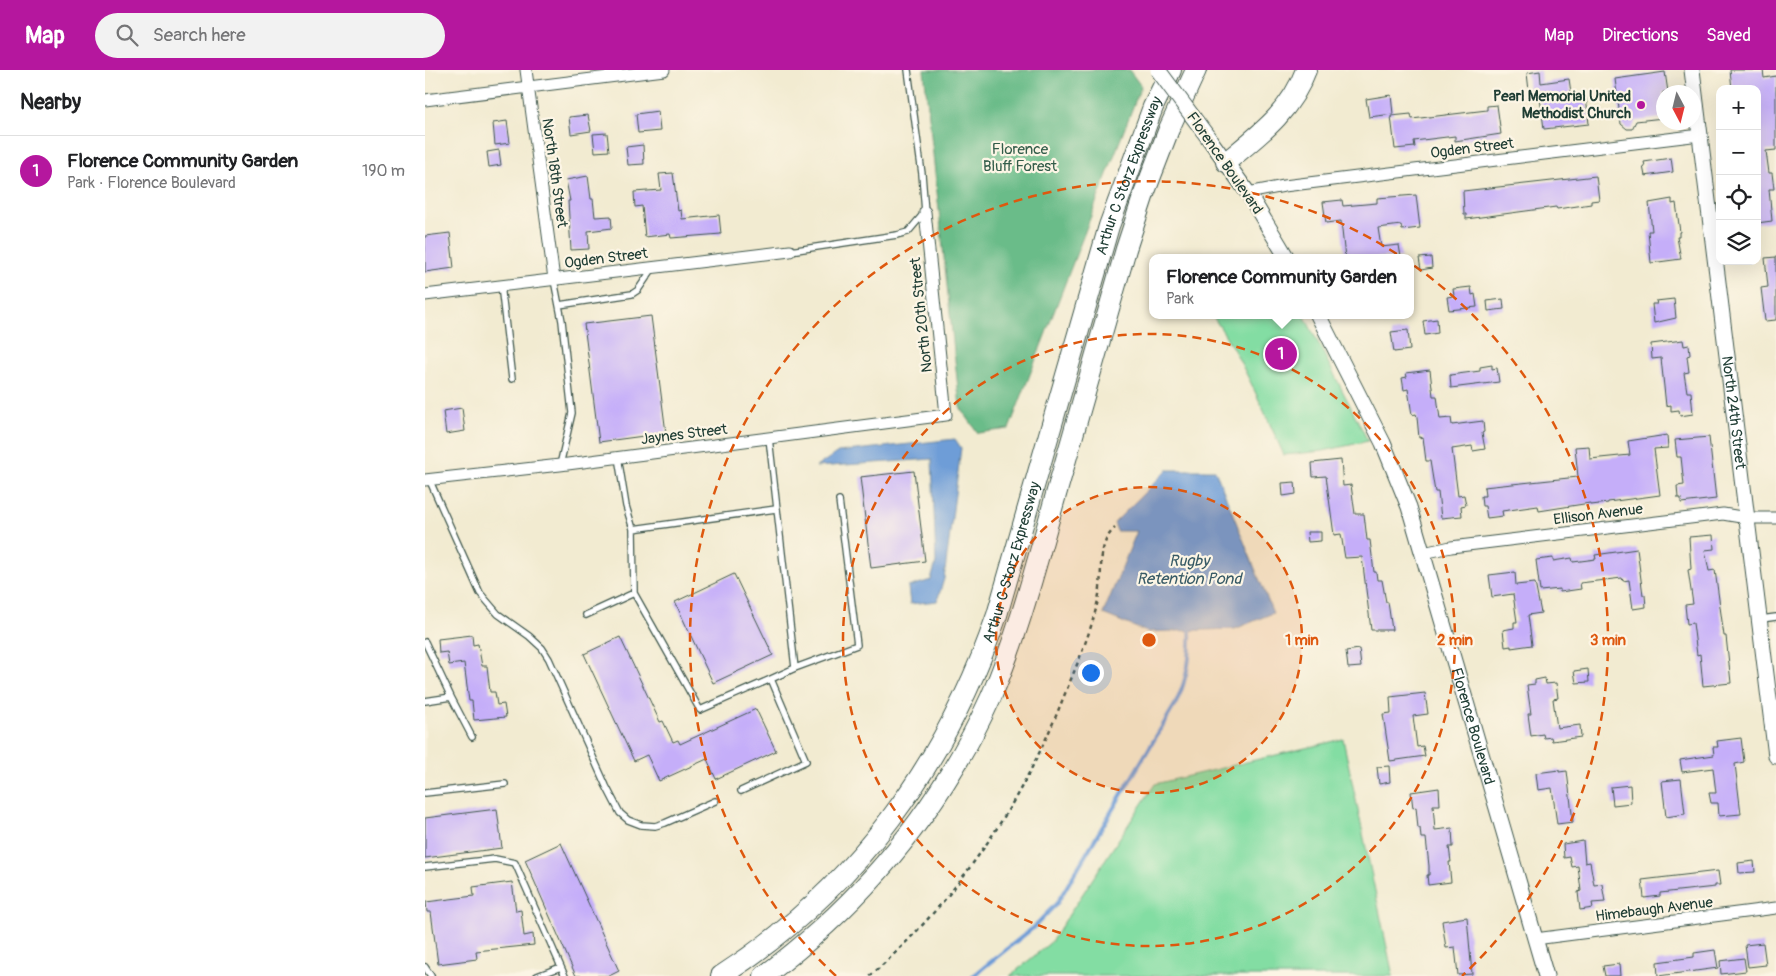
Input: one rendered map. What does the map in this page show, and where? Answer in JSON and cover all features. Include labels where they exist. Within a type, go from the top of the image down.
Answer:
[{"type":"highway","name":"Arthur C Storz Expressway","points":[[721,976],[755,953],[809,909],[880,835],[909,795],[961,704],[984,652],[997,614],[1109,226],[1153,107],[1171,70]]},
{"type":"highway","name":"Arthur C Storz Expressway","points":[[763,976],[812,938],[839,914],[869,883],[897,849],[947,780],[991,697],[1020,617],[1126,249],[1144,194],[1169,129],[1196,70]]},
{"type":"highway","points":[[1226,162],[1278,118],[1292,100],[1306,70]]},
{"type":"street","name":"North 18th Street","points":[[526,70],[553,279]]},
{"type":"street","points":[[425,100],[664,70]]},
{"type":"street","name":"Florence Boulevard","points":[[1158,70],[1248,193],[1285,254]]},
{"type":"street","name":"North 24th Street","points":[[1692,70],[1759,619],[1774,716],[1776,756]]},
{"type":"street","name":"Ogden Street","points":[[1248,193],[1284,186],[1700,135]]},
{"type":"street","name":"North 20th Street","points":[[925,212],[946,415]]},
{"type":"street","name":"Ogden Street","points":[[425,295],[790,251]]},
{"type":"street","name":"Florence Boulevard","points":[[1320,319],[1383,443],[1405,498],[1423,553],[1546,976]]},
{"type":"street","name":"Jaynes Street","points":[[427,479],[560,465],[946,415]]},
{"type":"street","name":"Ellison Avenue","points":[[1423,553],[1451,547],[1723,514],[1747,518],[1776,518]]},
{"type":"street","name":"Himebaugh Avenue","points":[[1535,939],[1776,908]]},
{"type":"lane","points":[[790,251],[897,236],[908,232],[925,212],[922,174],[908,70]]},
{"type":"lane","points":[[559,305],[632,294],[638,290],[653,268]]},
{"type":"lane","points":[[553,279],[559,305],[572,413],[560,465]]},
{"type":"lane","points":[[501,285],[512,379]]},
{"type":"lane","points":[[769,438],[795,668]]},
{"type":"lane","points":[[618,457],[626,506],[633,529],[634,593],[699,710],[795,668],[857,645],[839,500]]},
{"type":"lane","points":[[427,479],[480,593],[498,614],[529,636],[542,648],[549,659],[620,813],[628,820],[641,825],[655,826],[715,801]]},
{"type":"lane","points":[[633,529],[776,509]]},
{"type":"lane","points":[[586,615],[634,593]]},
{"type":"lane","points":[[1759,619],[1776,617]]},
{"type":"lane","points":[[425,642],[472,737]]},
{"type":"lane","points":[[741,791],[806,762],[771,679]]},
{"type":"lane","points":[[425,701],[451,697]]},
{"type":"lane","points":[[425,793],[505,784]]},
{"type":"lane","points":[[425,867],[495,859],[515,863],[565,976]]},
{"type":"lane","points":[[425,967],[431,976]]},
{"type":"lane","points":[[537,976],[561,967]]},
{"type":"path","points":[[870,976],[896,953],[942,903],[975,859],[1012,804],[1044,744],[1079,655],[1097,603],[1105,540],[1115,528]]},
{"type":"green space","name":"Florence Bluff Forest","points":[[924,70],[1129,70],[1141,86],[1009,429],[978,433],[960,407]]},
{"type":"green space","points":[[1215,319],[1306,319],[1368,441],[1323,451],[1284,455],[1243,366]]},
{"type":"green space","points":[[1343,739],[1393,976],[1010,976],[1051,942],[1155,784]]},
{"type":"water","points":[[955,439],[961,448],[944,579],[937,601],[910,604],[908,587],[931,580],[936,563],[932,459],[816,467],[838,452]]},
{"type":"water","name":"Rugby Retention Pond","points":[[1167,470],[1215,470],[1273,613],[1235,629],[1147,632],[1103,614],[1137,531],[1117,531],[1114,523]]},
{"type":"building","points":[[1730,70],[1763,70],[1764,78],[1776,76],[1776,150],[1766,151],[1769,173],[1772,173],[1774,189],[1769,189],[1772,221],[1761,222],[1761,85],[1732,85]]},
{"type":"building","points":[[1540,71],[1541,83],[1569,79],[1572,99],[1586,97],[1589,124],[1544,129],[1539,90],[1529,91],[1527,73]]},
{"type":"building","name":"Pearl Memorial United Methodist Church","points":[[1665,72],[1667,85],[1656,85],[1656,119],[1636,121],[1632,129],[1627,129],[1621,124],[1615,79]]},
{"type":"building","points":[[1391,95],[1393,114],[1369,117],[1366,99]]},
{"type":"building","points":[[1497,105],[1501,134],[1455,141],[1455,136],[1414,141],[1415,147],[1395,149],[1391,116],[1411,114],[1412,119],[1487,110],[1487,106]]},
{"type":"building","points":[[658,111],[660,131],[638,133],[636,114]]},
{"type":"building","points":[[588,115],[591,131],[571,134],[569,117]]},
{"type":"building","points":[[507,121],[510,143],[495,145],[493,123]]},
{"type":"building","points":[[607,133],[609,151],[595,152],[593,134]]},
{"type":"building","points":[[643,145],[644,164],[628,165],[626,147]]},
{"type":"building","points":[[499,150],[501,165],[489,167],[487,152]]},
{"type":"building","points":[[1671,158],[1673,172],[1645,176],[1644,162]]},
{"type":"building","points":[[673,173],[678,211],[681,210],[682,219],[719,215],[721,234],[671,238],[670,234],[645,237],[642,206],[635,207],[634,192],[661,190],[659,174]]},
{"type":"building","points":[[588,176],[595,217],[611,216],[612,228],[588,231],[589,249],[571,250],[568,201],[570,201],[566,180]]},
{"type":"building","points":[[1596,176],[1599,200],[1591,201],[1591,204],[1466,219],[1466,214],[1464,214],[1463,191]]},
{"type":"building","points":[[1416,195],[1420,228],[1402,230],[1401,225],[1378,228],[1381,247],[1399,245],[1400,254],[1345,254],[1341,221],[1326,223],[1323,202],[1342,200],[1343,206],[1377,203],[1377,198]]},
{"type":"building","points":[[1672,199],[1672,204],[1676,203],[1680,232],[1679,237],[1677,237],[1681,259],[1651,263],[1648,231],[1652,231],[1649,203]]},
{"type":"building","points":[[450,233],[454,268],[425,272],[425,236]]},
{"type":"building","points":[[1431,257],[1432,268],[1421,270],[1419,258]]},
{"type":"building","points":[[1776,257],[1776,320],[1765,321],[1761,288],[1768,287],[1765,258]]},
{"type":"building","points":[[1471,287],[1472,295],[1475,294],[1477,307],[1449,310],[1447,297],[1454,296],[1453,289]]},
{"type":"building","points":[[1503,299],[1504,309],[1488,311],[1487,301]]},
{"type":"building","points":[[1674,299],[1676,318],[1654,323],[1652,304],[1657,304],[1656,301]]},
{"type":"building","points":[[651,316],[666,433],[599,442],[584,324]]},
{"type":"building","points":[[1437,319],[1438,333],[1425,335],[1423,321]]},
{"type":"building","points":[[1408,330],[1410,350],[1394,352],[1391,332]]},
{"type":"building","points":[[1683,340],[1684,346],[1689,345],[1690,355],[1687,356],[1689,372],[1684,373],[1687,392],[1691,392],[1693,414],[1680,416],[1679,410],[1671,411],[1671,405],[1666,406],[1661,358],[1652,359],[1651,344]]},
{"type":"building","points":[[1492,365],[1492,369],[1497,368],[1499,382],[1451,388],[1450,375],[1480,371],[1480,367]]},
{"type":"building","points":[[1430,370],[1433,396],[1437,396],[1440,419],[1451,418],[1452,425],[1483,421],[1484,432],[1482,433],[1485,449],[1473,451],[1472,446],[1452,449],[1458,496],[1464,495],[1466,505],[1461,506],[1462,516],[1441,518],[1438,492],[1435,492],[1430,461],[1426,461],[1423,437],[1419,438],[1417,417],[1416,414],[1412,415],[1408,389],[1404,390],[1402,378],[1407,377],[1406,373]]},
{"type":"building","points":[[462,408],[465,431],[446,434],[443,411]]},
{"type":"building","points":[[1667,435],[1668,448],[1654,449],[1660,495],[1539,511],[1538,506],[1502,511],[1503,516],[1487,518],[1485,506],[1482,506],[1481,496],[1485,496],[1484,487],[1578,477],[1575,447],[1589,446],[1590,459],[1630,455],[1628,441]]},
{"type":"building","points":[[1709,437],[1716,499],[1681,503],[1681,498],[1678,498],[1677,486],[1684,485],[1681,457],[1677,457],[1675,440]]},
{"type":"building","points":[[1341,460],[1343,486],[1351,485],[1355,514],[1364,514],[1374,572],[1376,572],[1377,580],[1382,580],[1386,602],[1388,602],[1392,630],[1371,630],[1362,557],[1345,558],[1341,534],[1334,535],[1326,476],[1313,477],[1312,463]]},
{"type":"building","points":[[914,471],[925,561],[871,568],[860,477]]},
{"type":"building","points":[[1295,482],[1296,494],[1283,496],[1282,483]]},
{"type":"building","points":[[1307,532],[1321,532],[1321,541],[1308,542]]},
{"type":"building","points":[[1713,535],[1714,549],[1705,550],[1709,571],[1715,570],[1724,636],[1726,636],[1731,683],[1703,686],[1700,654],[1697,655],[1693,623],[1687,624],[1685,605],[1693,604],[1688,570],[1691,569],[1689,537]]},
{"type":"building","points":[[1637,549],[1646,607],[1633,609],[1629,580],[1623,581],[1622,578],[1580,583],[1581,589],[1560,592],[1560,589],[1540,591],[1536,560],[1553,558],[1553,561],[1572,558],[1573,562],[1596,559],[1595,555]]},
{"type":"building","points":[[1515,572],[1516,585],[1535,583],[1541,613],[1528,615],[1532,645],[1511,648],[1511,646],[1505,647],[1503,630],[1514,628],[1514,622],[1517,622],[1513,594],[1492,597],[1489,575]]},
{"type":"building","points":[[734,574],[773,655],[713,683],[675,602]]},
{"type":"building","points":[[472,635],[473,645],[478,644],[482,666],[487,666],[490,692],[495,692],[497,705],[504,704],[506,717],[474,720],[472,701],[469,701],[464,663],[449,665],[447,652],[439,653],[438,639]]},
{"type":"building","points":[[620,637],[660,722],[663,721],[673,742],[678,740],[680,744],[756,709],[776,751],[716,779],[707,759],[659,781],[647,755],[634,761],[584,654]]},
{"type":"building","points":[[1359,649],[1361,667],[1348,668],[1346,651]]},
{"type":"building","points":[[1588,669],[1589,682],[1576,683],[1574,671]]},
{"type":"building","points":[[1545,678],[1546,684],[1556,683],[1558,698],[1553,699],[1557,728],[1580,725],[1581,737],[1552,741],[1551,737],[1544,738],[1543,734],[1531,736],[1528,714],[1531,714],[1527,685],[1535,684],[1535,680]]},
{"type":"building","points":[[1425,693],[1428,714],[1413,716],[1417,747],[1423,746],[1425,756],[1390,761],[1383,714],[1391,713],[1390,697]]},
{"type":"building","points":[[1741,738],[1744,762],[1735,764],[1741,814],[1719,816],[1718,803],[1711,803],[1709,793],[1716,793],[1713,768],[1682,772],[1680,760],[1714,755],[1713,747],[1718,747],[1717,741]]},
{"type":"building","points":[[1389,766],[1390,782],[1379,784],[1377,767]]},
{"type":"building","points":[[1559,770],[1559,772],[1567,771],[1573,822],[1557,824],[1552,788],[1538,790],[1536,773]]},
{"type":"building","points":[[1681,779],[1685,814],[1666,817],[1662,781]]},
{"type":"building","points":[[1630,785],[1631,803],[1613,805],[1611,787]]},
{"type":"building","points":[[1439,788],[1440,805],[1433,805],[1435,830],[1452,828],[1453,847],[1449,847],[1451,882],[1428,885],[1427,875],[1429,875],[1429,866],[1426,838],[1421,838],[1416,807],[1413,808],[1411,792]]},
{"type":"building","points":[[497,809],[502,848],[425,858],[425,818]]},
{"type":"building","points":[[1583,841],[1585,863],[1590,862],[1594,885],[1602,884],[1605,902],[1592,903],[1593,908],[1580,910],[1578,892],[1581,891],[1578,866],[1572,867],[1570,857],[1564,858],[1563,844]]},
{"type":"building","points":[[561,843],[619,971],[609,976],[576,976],[525,860]]},
{"type":"building","points":[[1754,861],[1755,872],[1739,873],[1738,863]]},
{"type":"building","points":[[1718,871],[1720,885],[1715,885],[1715,887],[1660,893],[1660,896],[1644,898],[1642,880]]},
{"type":"building","points":[[512,882],[516,911],[521,910],[524,936],[533,934],[534,945],[476,951],[477,959],[438,964],[431,912],[427,912],[426,902],[474,896],[473,887]]},
{"type":"building","points":[[1467,917],[1472,974],[1458,975],[1455,947],[1446,948],[1442,921]]},
{"type":"building","points":[[1763,943],[1766,965],[1748,967],[1745,945]]},
{"type":"building","points":[[1715,950],[1718,968],[1658,976],[1657,962],[1694,957],[1694,953]]},
{"type":"building","points":[[1744,958],[1746,971],[1721,974],[1720,961]]},
{"type":"building","points":[[1619,964],[1620,976],[1605,976],[1603,966]]},
{"type":"waterway","points":[[973,976],[1033,928],[1057,903],[1176,703],[1188,666],[1190,627]]},
{"type":"place","name":"Pearl Memorial United Methodist Church","points":[[1641,105]]},
{"type":"place","name":"Florence Community Garden","points":[[1281,354]]}]
